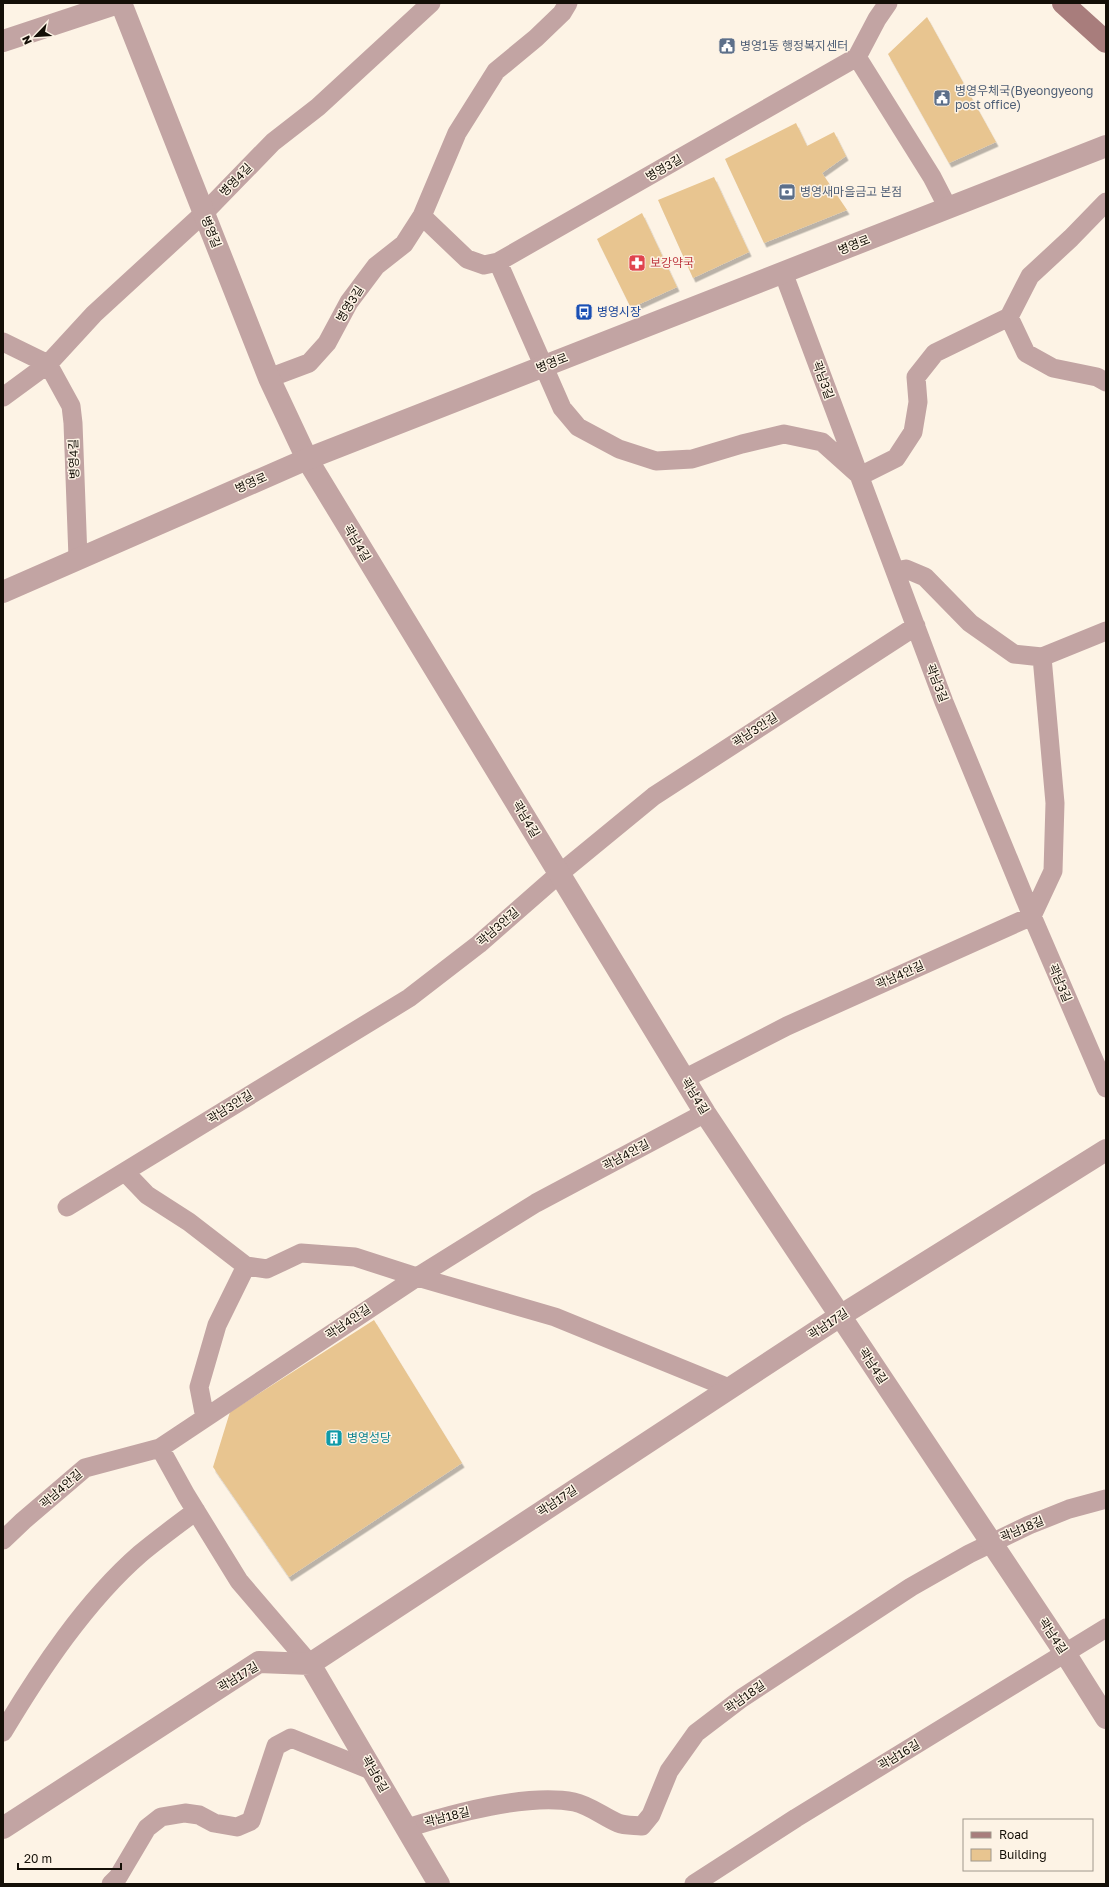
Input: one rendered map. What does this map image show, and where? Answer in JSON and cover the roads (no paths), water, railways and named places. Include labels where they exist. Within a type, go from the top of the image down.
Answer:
[{"type":"main road","points":[[1063,3],[1106,42]]},
{"type":"street","points":[[3,41],[120,3]]},
{"type":"street","name":"병영길","points":[[120,3],[269,378],[306,460]]},
{"type":"street","name":"병영로","points":[[3,592],[78,558],[306,460],[1106,146]]},
{"type":"street","name":"곽남4길","points":[[306,460],[705,1113],[1106,1718]]},
{"type":"street","name":"곽남17길","points":[[3,1828],[259,1662],[310,1664],[840,1316],[1106,1150]]},
{"type":"street","name":"곽남6길","points":[[310,1664],[440,1884]]},
{"type":"lane","name":"병영4길","points":[[3,397],[48,364],[94,314],[204,213],[273,142],[318,107],[431,3]]},
{"type":"lane","name":"병영3길","points":[[269,378],[309,363],[327,344],[349,302],[376,266],[404,244],[422,216],[457,133],[496,71],[536,38],[562,13],[568,3]]},
{"type":"lane","points":[[888,3],[877,19],[857,57],[932,176],[948,208]]},
{"type":"lane","name":"병영3길","points":[[422,216],[467,259],[484,265],[498,262],[857,57]]},
{"type":"lane","points":[[498,262],[562,408],[578,427],[619,450],[656,461],[692,459],[742,444],[784,434],[822,442],[860,476],[896,458],[913,432],[918,402],[916,377],[935,353],[1009,317],[1030,276],[1072,238],[1106,202]]},
{"type":"lane","name":"곽남3길","points":[[783,272],[944,702],[1032,916],[1106,1088]]},
{"type":"lane","points":[[1009,317],[1026,353],[1053,368],[1097,377],[1106,382]]},
{"type":"lane","points":[[3,342],[48,364]]},
{"type":"lane","name":"병영4길","points":[[48,364],[70,406],[73,423],[78,558]]},
{"type":"lane","points":[[895,571],[906,569],[925,576],[970,623],[1014,654],[1042,657],[1106,631]]},
{"type":"lane","name":"곽남3안길","points":[[67,1207],[409,998],[479,944],[559,874],[654,796],[916,626]]},
{"type":"lane","points":[[1032,916],[1053,871],[1055,803],[1042,657]]},
{"type":"lane","name":"곽남4안길","points":[[684,1079],[787,1026],[1032,916]]},
{"type":"lane","name":"곽남4안길","points":[[3,1540],[85,1468],[160,1448],[417,1277],[536,1203],[705,1113]]},
{"type":"lane","points":[[125,1172],[147,1195],[189,1222],[246,1266],[267,1269],[301,1252],[355,1257],[417,1277],[555,1317],[729,1388]]},
{"type":"lane","points":[[205,1418],[199,1387],[217,1325],[246,1266]]},
{"type":"lane","points":[[160,1448],[196,1511],[239,1581],[310,1664]]},
{"type":"lane","name":"곽남18길","points":[[407,1828],[432,1820],[491,1807],[542,1799],[575,1802],[620,1824],[642,1826],[651,1816],[669,1771],[696,1733],[742,1698],[865,1616],[918,1583],[990,1543],[1069,1509],[1106,1499]]},
{"type":"lane","points":[[3,1732],[23,1699],[84,1612],[140,1554],[196,1511]]},
{"type":"lane","name":"곽남16길","points":[[694,1884],[796,1818],[1106,1628]]},
{"type":"lane","points":[[111,1884],[118,1877],[147,1828],[161,1817],[185,1813],[199,1815],[214,1823],[237,1827],[251,1821],[276,1746],[291,1738],[373,1771]]},
{"type":"place","name":"병영1동 행정복지센터","points":[[727,46]]},
{"type":"place","name":"병영우체국(Byeongyeong post office)","points":[[942,98]]},
{"type":"place","name":"병영새마을금고 본점","points":[[787,192]]},
{"type":"place","name":"보강약국","points":[[637,263]]},
{"type":"place","name":"병영시장","points":[[584,312]]},
{"type":"place","name":"병영성당","points":[[334,1438]]}]
